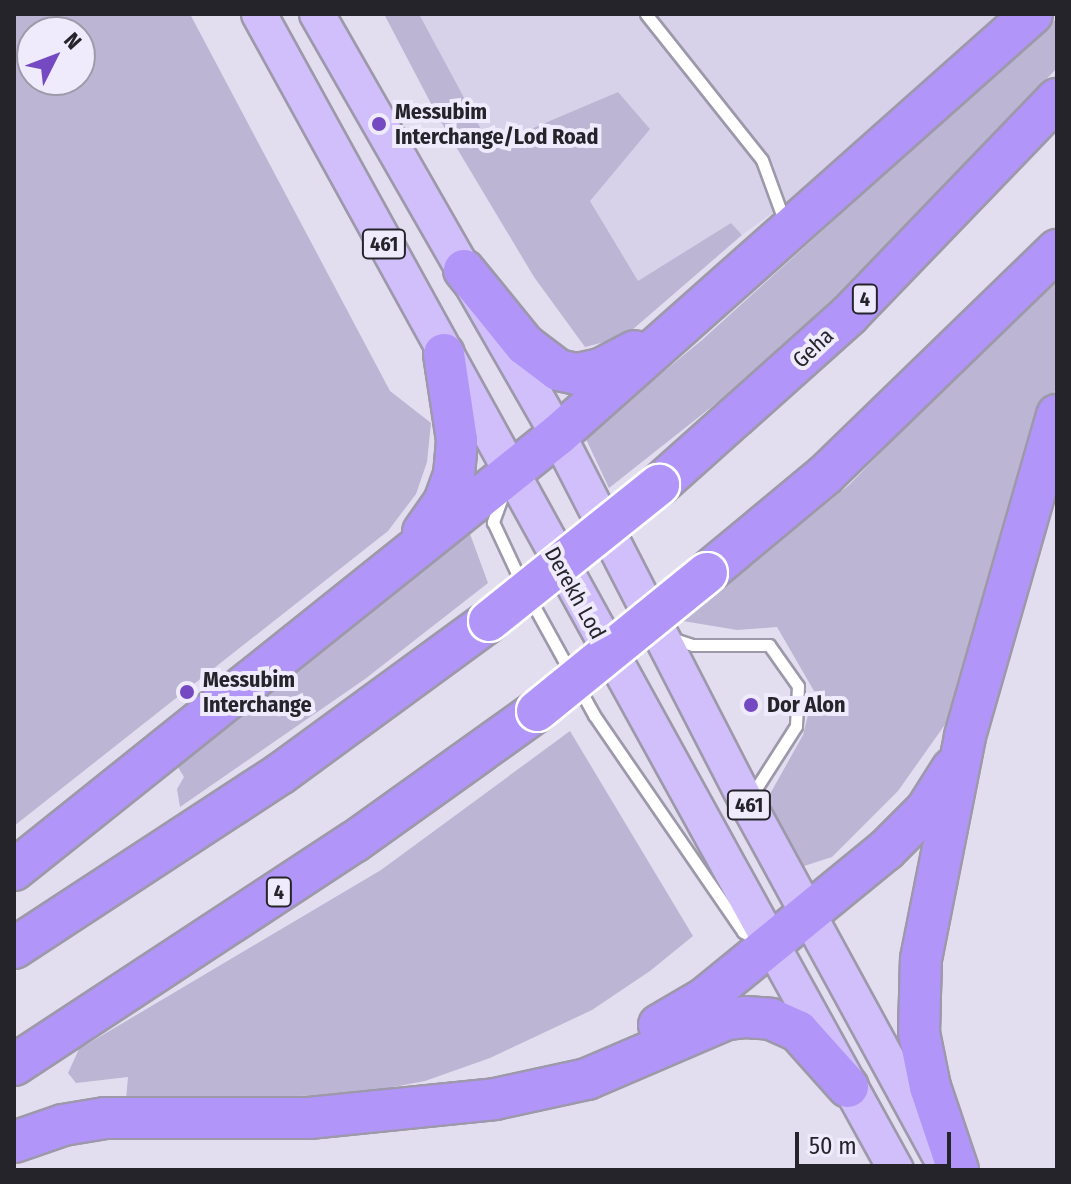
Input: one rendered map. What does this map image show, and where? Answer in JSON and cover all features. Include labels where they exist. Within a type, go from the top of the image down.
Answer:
[{"type":"highway","points":[[14,870],[404,554],[558,435],[1032,14]]},
{"type":"highway","name":"Geha","points":[[14,948],[280,774],[489,621],[659,485],[849,315],[1057,99]]},
{"type":"highway","points":[[464,270],[525,345],[558,370],[577,374],[629,356],[784,220],[879,150]]},
{"type":"highway","name":"4","points":[[14,1065],[354,842],[537,711],[844,458],[1057,250]]},
{"type":"highway","points":[[404,554],[433,521],[454,475],[457,440],[444,354]]},
{"type":"highway","points":[[958,1170],[930,1087],[919,1033],[921,959],[965,736],[1057,415]]},
{"type":"highway","points":[[495,1099],[648,1032],[705,998],[812,914],[926,810],[965,736]]},
{"type":"highway","points":[[14,1142],[63,1125],[105,1118],[309,1118],[495,1099],[587,1079],[727,1019],[745,1017],[771,1019],[798,1031],[848,1087]]},
{"type":"main road","name":"Derekh Lod","points":[[259,14],[770,947],[896,1170]]},
{"type":"main road","name":"461","points":[[317,14],[558,435],[747,802],[812,914],[947,1170]]},
{"type":"lane","points":[[333,14],[349,71]]},
{"type":"lane","points":[[646,14],[762,160],[784,220]]},
{"type":"lane","points":[[661,634],[693,645],[769,645],[798,686],[796,726],[747,802]]},
{"type":"shaded area","points":[[14,14],[190,14],[390,391],[431,423],[427,462],[416,494],[388,531],[14,826]]},
{"type":"shaded area","points":[[384,14],[419,14],[490,146],[618,92],[650,129],[590,201],[638,281],[731,223],[742,235],[624,337],[585,347],[534,277],[437,115]]},
{"type":"shaded area","points":[[419,14],[1023,14],[852,155],[742,235],[731,223],[638,282],[590,201],[649,128],[618,92],[489,146]]},
{"type":"shaded area","points":[[1057,18],[1057,68],[805,333],[609,488],[585,437],[702,340]]},
{"type":"shaded area","points":[[1057,273],[1057,386],[1032,439],[956,709],[898,791],[832,857],[801,867],[765,803],[803,735],[814,691],[777,627],[737,630],[683,621],[849,485]]},
{"type":"shaded area","points":[[466,523],[488,583],[365,679],[180,807],[177,789],[184,777],[176,764]]},
{"type":"shaded area","points":[[570,731],[693,936],[650,971],[592,1010],[490,1058],[425,1081],[351,1095],[126,1099],[128,1077],[76,1083],[68,1073],[79,1049],[381,870]]},
{"type":"place","name":"Messubim Interchange/Lod Road","points":[[379,124]]},
{"type":"place","name":"Messubim Interchange","points":[[187,692]]},
{"type":"place","name":"Dor Alon","points":[[751,705]]}]
